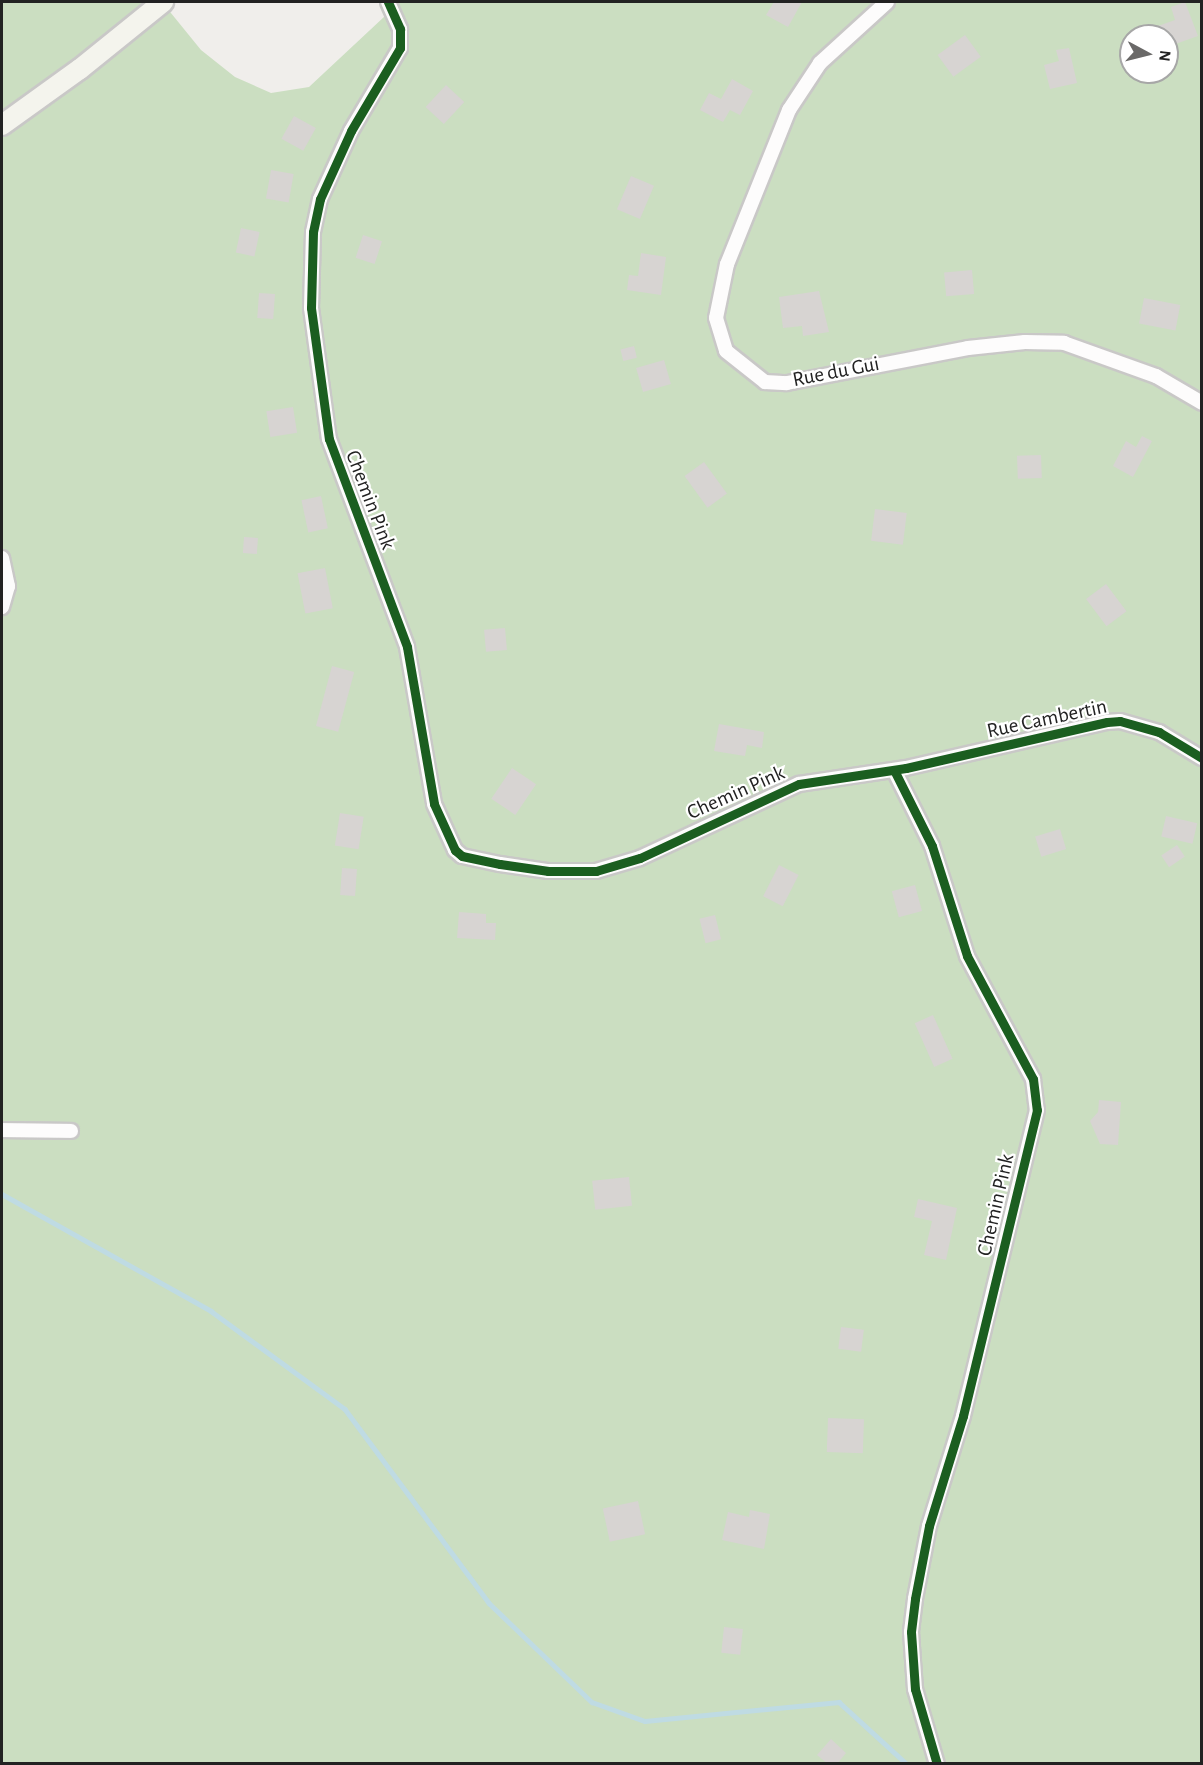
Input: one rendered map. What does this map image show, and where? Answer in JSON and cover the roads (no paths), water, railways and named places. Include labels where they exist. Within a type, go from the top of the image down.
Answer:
[{"type":"main road","points":[[2,125],[80,69],[163,2]]},
{"type":"street","name":"Chemin Pink","points":[[388,2],[400,28],[400,48],[351,131],[321,199],[312,232],[311,308],[329,439],[406,647],[434,804],[449,842],[462,856],[481,861],[548,871],[596,871],[640,858],[799,784],[894,770],[932,846],[967,956],[1034,1079],[1036,1110],[963,1416],[929,1526],[915,1599],[911,1632],[915,1689],[937,1764]]},
{"type":"street","name":"Rue du Gui","points":[[887,2],[820,63],[789,110],[727,264],[716,318],[726,351],[765,382],[787,383],[968,348],[1025,342],[1064,344],[1156,376],[1202,402]]},
{"type":"street","points":[[2,558],[8,586],[2,608]]},
{"type":"street","name":"Rue Cambertin","points":[[894,770],[1120,721],[1159,732],[1202,758]]},
{"type":"street","points":[[2,1130],[71,1131]]},
{"type":"waterway","points":[[2,1194],[211,1311],[345,1409],[489,1603],[592,1702],[645,1721],[839,1702],[907,1764]]}]
